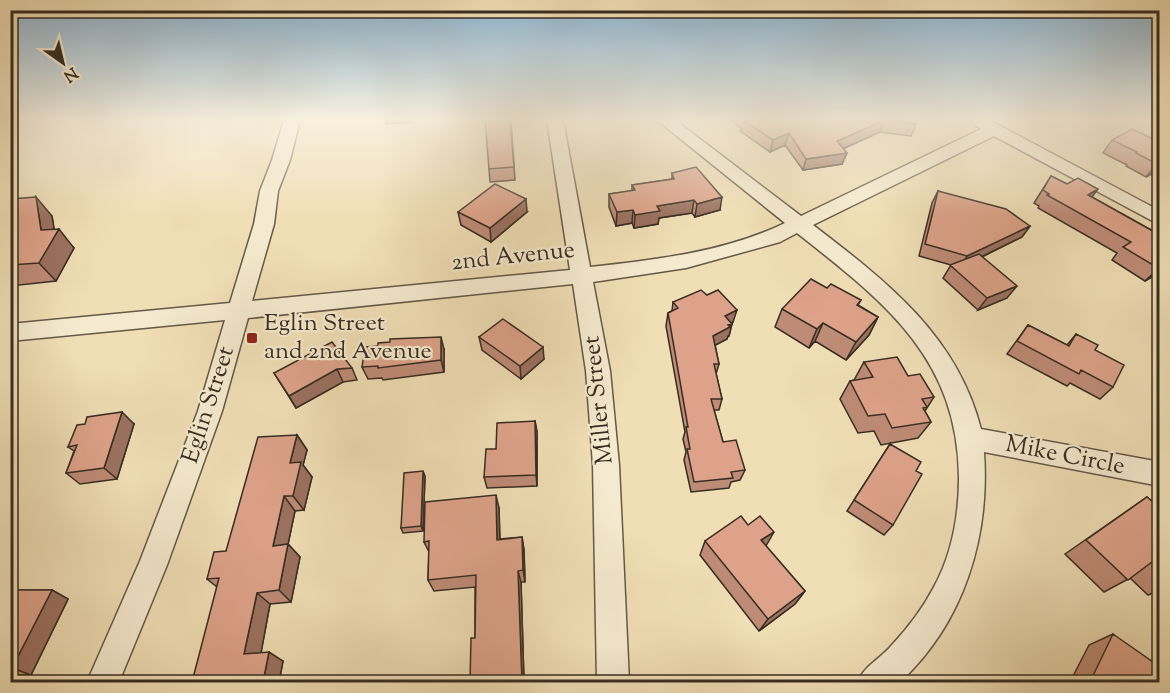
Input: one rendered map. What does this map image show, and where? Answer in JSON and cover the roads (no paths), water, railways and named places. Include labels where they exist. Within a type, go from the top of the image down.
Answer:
[{"type":"street","name":"Eglin Street","points":[[103,682],[153,565],[210,411],[264,224],[269,190],[283,152]]},
{"type":"street","name":"Miller Street","points":[[561,152],[598,370],[606,465],[613,682]]},
{"type":"street","points":[[707,152],[869,279],[916,326],[949,380],[967,422],[974,496],[965,550],[942,604],[909,650],[874,682]]},
{"type":"street","name":"2nd Avenue","points":[[10,333],[645,268],[729,251],[773,237],[933,152]]},
{"type":"street","points":[[1038,152],[1160,219]]},
{"type":"street","name":"Mike Circle","points":[[970,438],[1160,474]]},
{"type":"place","name":"Eglin Street and 2nd Avenue","points":[[252,338]]}]
